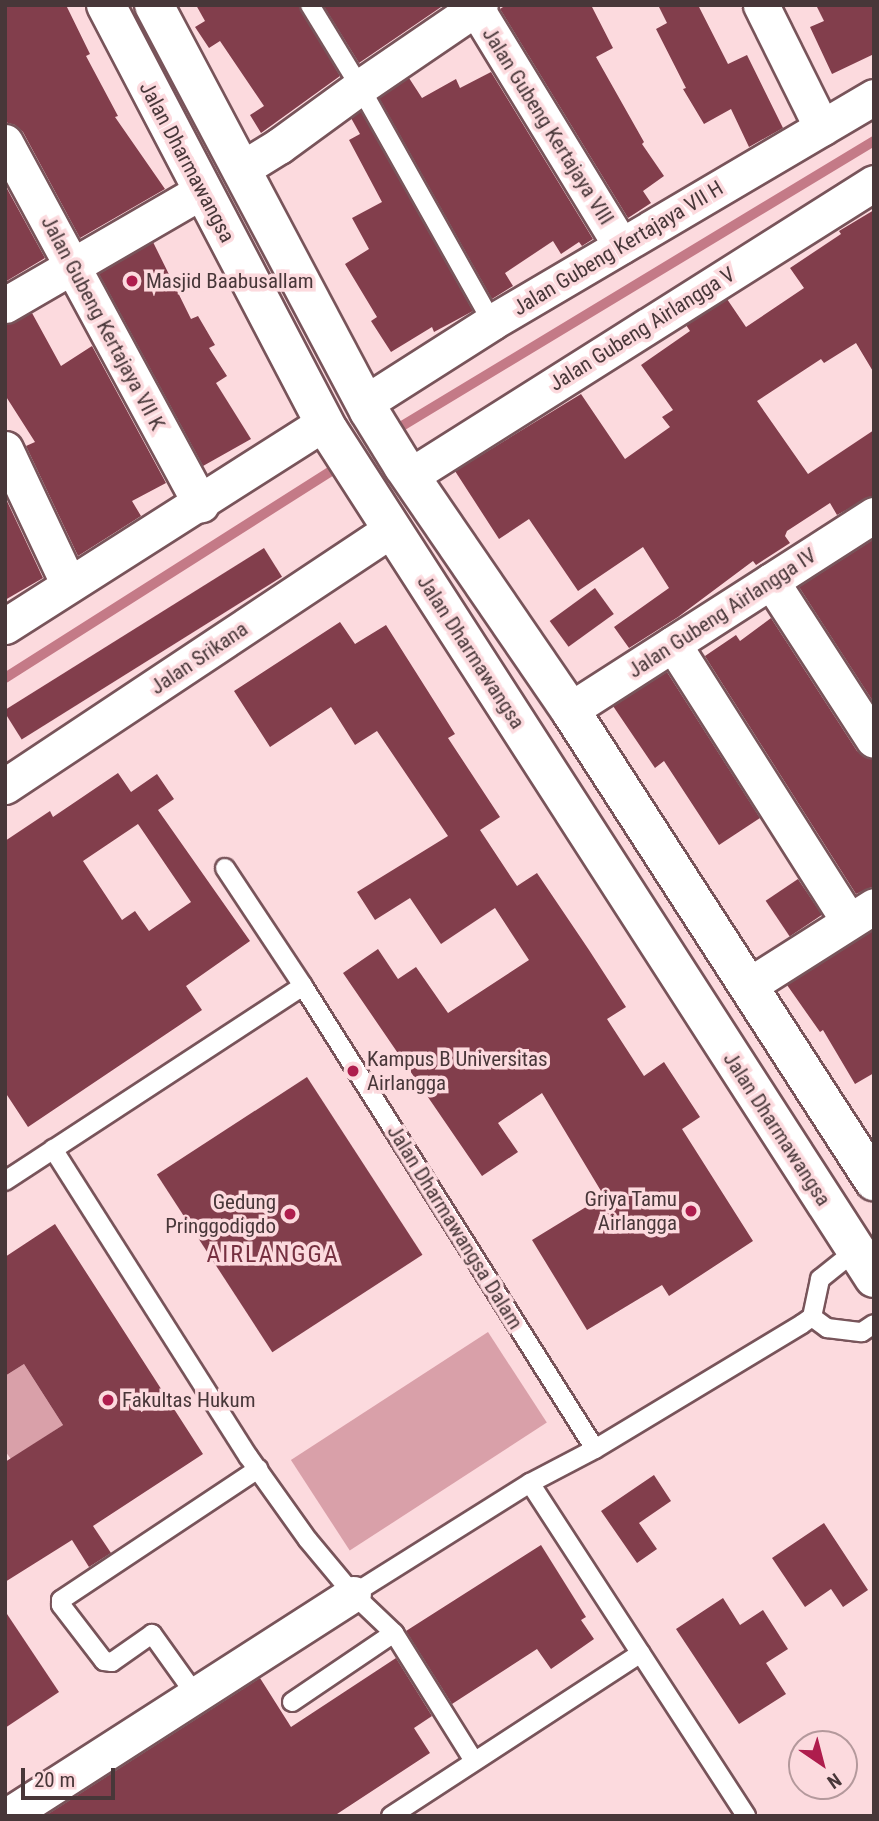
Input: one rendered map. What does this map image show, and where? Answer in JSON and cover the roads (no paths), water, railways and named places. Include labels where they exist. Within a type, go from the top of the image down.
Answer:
[{"type":"main road","name":"Jalan Dharmawangsa","points":[[106,5],[326,427],[865,1264]]},
{"type":"main road","name":"Jalan Dharmawangsa","points":[[154,5],[367,407],[407,471],[570,710],[874,1181]]},
{"type":"street","points":[[761,5],[822,128]]},
{"type":"street","points":[[240,170],[279,146],[476,6]]},
{"type":"street","name":"Jalan Gubeng Kertajaya VIII","points":[[476,6],[621,246]]},
{"type":"street","name":"Jalan Gubeng Kertajaya VII H","points":[[367,407],[492,322],[874,97]]},
{"type":"street","name":"Jalan Gubeng Kertajaya VII K","points":[[5,142],[201,503]]},
{"type":"street","name":"Jalan Gubeng Airlangga V","points":[[407,471],[874,183]]},
{"type":"street","points":[[5,305],[202,191]]},
{"type":"street","points":[[5,626],[326,427]]},
{"type":"street","points":[[5,449],[69,585]]},
{"type":"street","name":"Jalan Gubeng Airlangga IV","points":[[570,710],[874,515]]},
{"type":"street","name":"Jalan Srikana","points":[[5,786],[392,529]]},
{"type":"street","points":[[771,581],[874,740]]},
{"type":"street","points":[[673,644],[861,914],[748,986]]},
{"type":"street","points":[[7,1816],[353,1594]]},
{"type":"lane","points":[[310,5],[360,86],[492,322]]},
{"type":"lane","name":"Jalan Dharmawangsa Dalam","points":[[225,868],[303,986],[595,1449]]},
{"type":"lane","points":[[5,1181],[303,986]]},
{"type":"lane","points":[[52,1149],[258,1469],[353,1594],[394,1633],[474,1761]]},
{"type":"lane","points":[[353,1594],[530,1483],[595,1449],[812,1317],[820,1279],[865,1264]]},
{"type":"lane","points":[[812,1317],[827,1328],[862,1332],[874,1324]]},
{"type":"lane","points":[[195,1694],[152,1634],[112,1662],[104,1661],[61,1605],[61,1600],[258,1469]]},
{"type":"lane","points":[[530,1483],[746,1816]]},
{"type":"lane","points":[[292,1702],[394,1633]]},
{"type":"lane","points":[[391,1816],[641,1653]]},
{"type":"waterway","points":[[392,432],[874,141]]},
{"type":"waterway","points":[[5,678],[341,465]]},
{"type":"place","name":"Masjid Baabusallam","points":[[132,281]]},
{"type":"place","name":"Kampus B Universitas Airlangga","points":[[353,1071]]},
{"type":"place","name":"Griya Tamu Airlangga","points":[[691,1211]]},
{"type":"place","name":"Gedung Pringgodigdo","points":[[290,1214]]},
{"type":"place","name":"Fakultas Hukum","points":[[108,1400]]},
{"type":"district","name":"AIRLANGGA","points":[[273,1255]]}]
